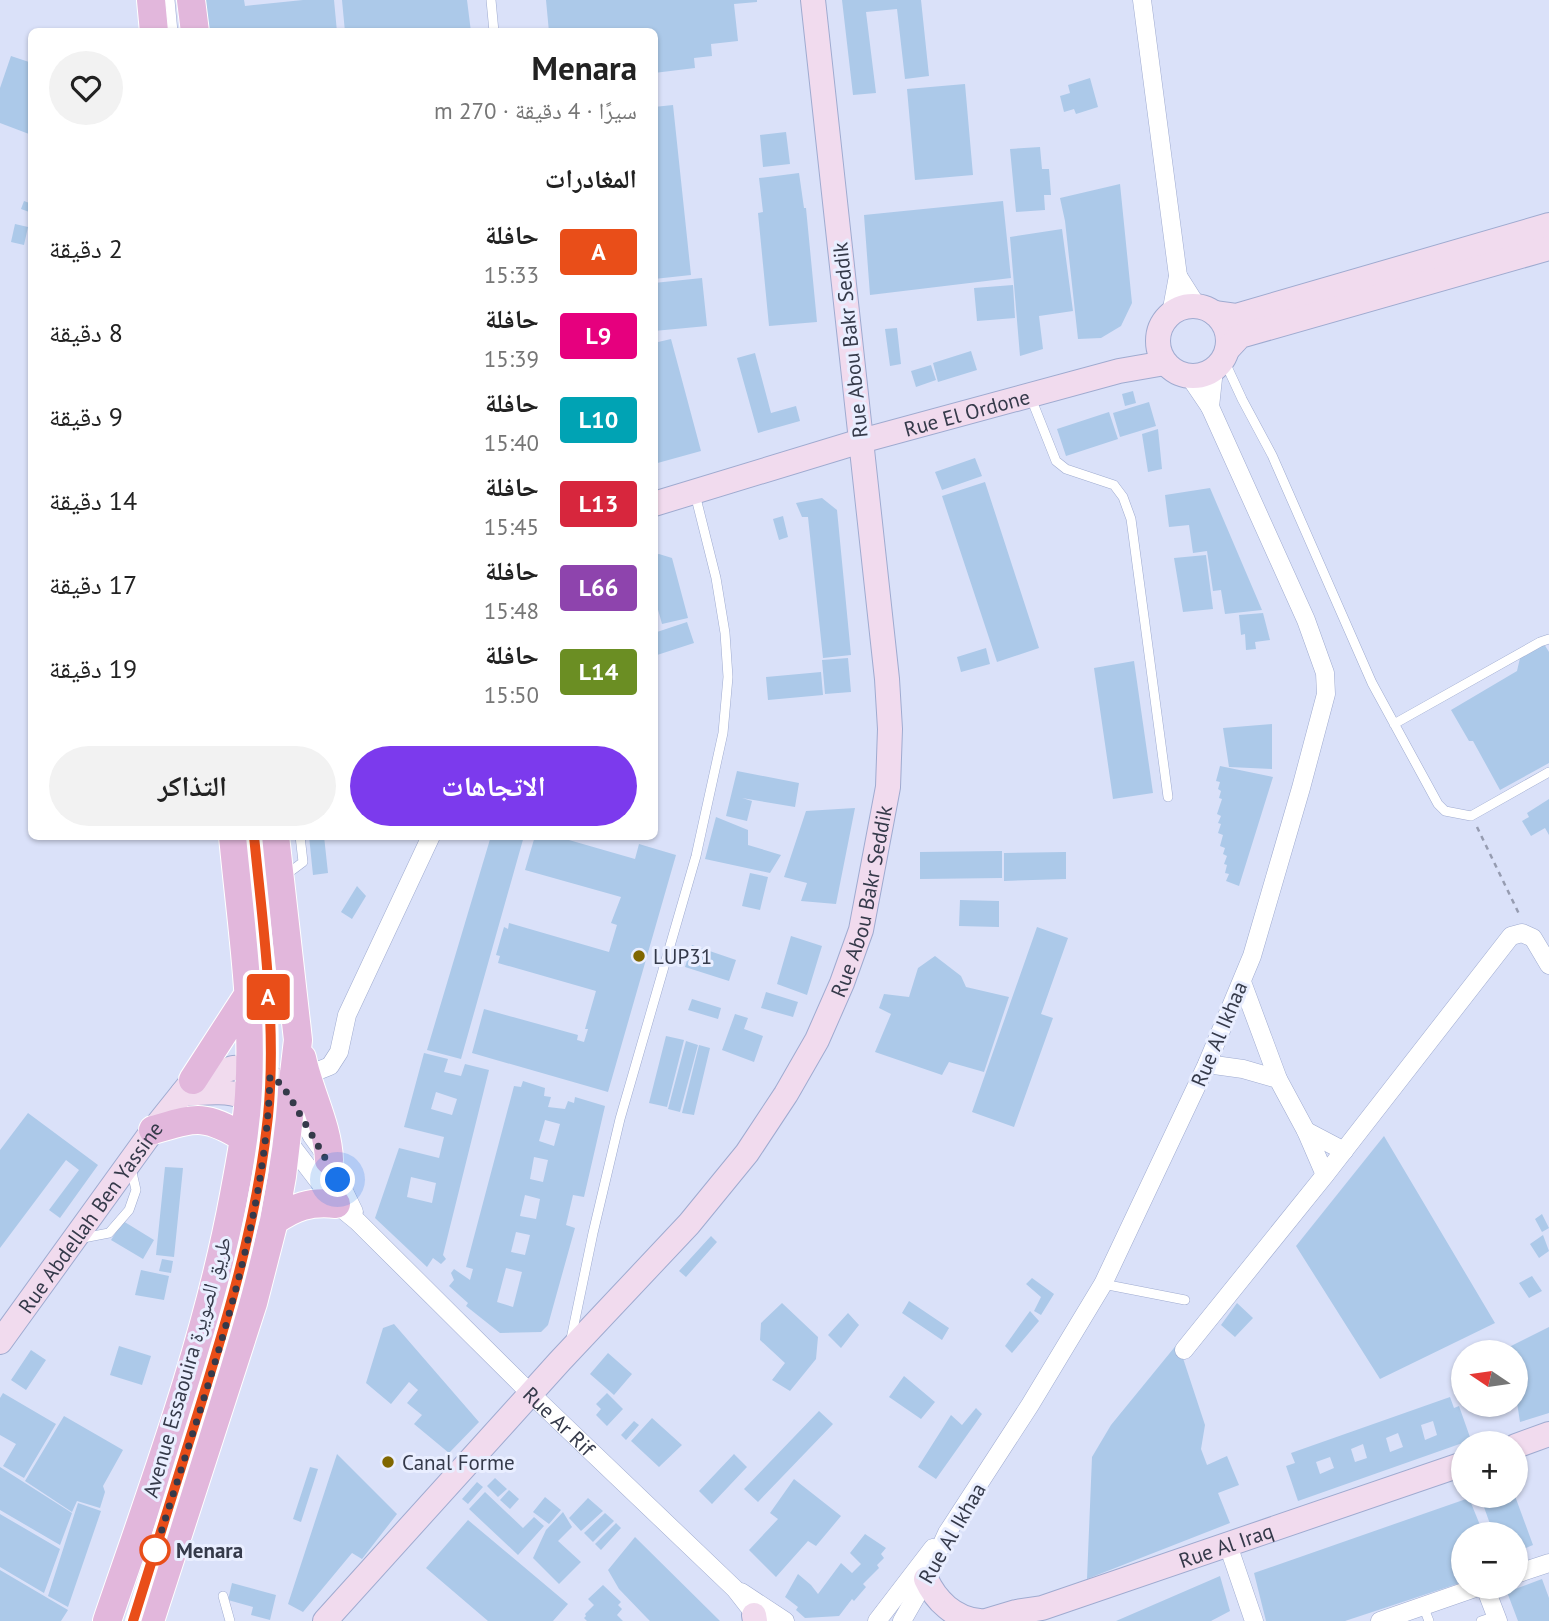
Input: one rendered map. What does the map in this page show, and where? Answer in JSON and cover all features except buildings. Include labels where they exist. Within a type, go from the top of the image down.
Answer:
[{"type":"main road","points":[[151,0],[154,28]]},
{"type":"main road","points":[[191,0],[194,28]]},
{"type":"main road","name":"Avenue Essaouira طريق الصويرة","points":[[107,1621],[177,1415],[213,1294],[226,1241],[244,1138],[258,1107],[260,1072],[248,995],[233,840]]},
{"type":"main road","name":"Avenue Essaouira طريق الصويرة","points":[[150,1621],[253,1303],[274,1221],[298,1088],[298,1040],[275,840]]},
{"type":"main road","points":[[188,1087],[248,995]]},
{"type":"main road","points":[[298,1088],[326,1135],[328,1160]]},
{"type":"main road","points":[[153,1130],[201,1118],[214,1121],[244,1138]]},
{"type":"main road","points":[[274,1221],[308,1203],[336,1204]]},
{"type":"street","name":"Rue Abou Bakr Seddik","points":[[325,1621],[569,1351],[689,1224],[747,1153],[817,1040],[861,930],[888,787],[890,729],[887,679],[814,0]]},
{"type":"street","points":[[1142,0],[1178,276],[1171,314]]},
{"type":"street","points":[[1549,225],[1236,316],[1184,307],[1171,314],[1163,324],[1158,337],[1159,351],[1165,363],[1176,372],[1199,376],[1221,359],[1240,336],[1549,248]]},
{"type":"street","points":[[1178,276],[1205,310],[1224,326],[1228,342],[1221,359],[1210,407]]},
{"type":"street","name":"Rue El Ordone","points":[[1119,371],[1158,337]]},
{"type":"street","name":"Rue El Ordone","points":[[658,503],[861,441],[1119,371],[1165,363]]},
{"type":"street","name":"Rue Al Ikhaa","points":[[902,1621],[926,1579],[947,1533],[1030,1405],[1103,1283],[1122,1248],[1207,1064],[1242,982],[1262,925],[1301,788],[1326,683],[1321,659],[1306,620],[1210,407],[1189,376]]},
{"type":"street","points":[[188,1087],[233,1068],[260,1072],[281,1084],[298,1088],[330,1066],[339,1052],[347,1015],[429,840]]},
{"type":"street","points":[[1185,1350],[1511,936],[1516,933],[1533,938],[1549,965]]},
{"type":"street","points":[[1242,982],[1278,1079],[1306,1131],[1325,1175]]},
{"type":"street","points":[[1207,1064],[1243,1069],[1278,1079]]},
{"type":"street","points":[[188,1087],[221,1091],[258,1107]]},
{"type":"street","name":"Rue Abdellah Ben Yassine","points":[[0,1342],[130,1161],[188,1087]]},
{"type":"street","name":"Rue Ar Rif","points":[[258,1107],[336,1204],[358,1222],[531,1394],[735,1589],[756,1619]]},
{"type":"street","points":[[1306,1131],[1344,1151]]},
{"type":"street","name":"Rue Ar Rif","points":[[328,1160],[358,1222]]},
{"type":"street","points":[[1528,1442],[1549,1434]]},
{"type":"street","name":"Rue Al Iraq","points":[[986,1621],[1016,1612],[1032,1614],[1451,1468]]},
{"type":"street","points":[[877,1621],[947,1533]]},
{"type":"street","points":[[1228,1545],[1254,1621]]},
{"type":"street","points":[[1528,1570],[1549,1564]]},
{"type":"street","points":[[926,1579],[939,1601],[949,1609],[960,1616],[979,1621]]},
{"type":"street","points":[[735,1589],[785,1621]]},
{"type":"street","points":[[1380,1621],[1426,1614],[1455,1599]]},
{"type":"street","points":[[1488,1599],[1492,1619]]},
{"type":"lane","points":[[170,0],[173,28]]},
{"type":"lane","points":[[491,0],[494,28]]},
{"type":"lane","points":[[1221,359],[1272,455],[1361,658],[1438,804],[1445,811],[1471,816],[1549,772]]},
{"type":"lane","points":[[1031,397],[1056,461],[1066,469],[1114,485],[1123,497],[1131,519],[1168,797]]},
{"type":"lane","points":[[569,1351],[620,1119],[696,856],[723,733],[729,677],[725,633],[716,578],[695,493]]},
{"type":"lane","points":[[1394,724],[1549,639]]},
{"type":"lane","points":[[254,840],[267,972],[260,1072]]},
{"type":"lane","points":[[279,880],[303,862],[300,840]]},
{"type":"lane","points":[[133,1621],[232,1304],[253,1207],[258,1107]]},
{"type":"lane","points":[[1103,1283],[1185,1300]]},
{"type":"lane","points":[[223,1596],[230,1621]]},
{"type":"path","points":[[1471,816],[1529,935]]},
{"type":"bus line","name":"A","points":[[133,1621],[232,1304],[263,1154],[268,1115],[269,1032],[267,972],[254,840]]},
{"type":"place","name":"LUP31","points":[[639,956]]},
{"type":"place","name":"Canal Forme","points":[[388,1462]]},
{"type":"place","name":"Menara","points":[[155,1550]]},
{"type":"route","points":[[155,1550],[232,1304],[263,1154],[270,1076],[281,1084],[291,1099],[338,1180]]}]
